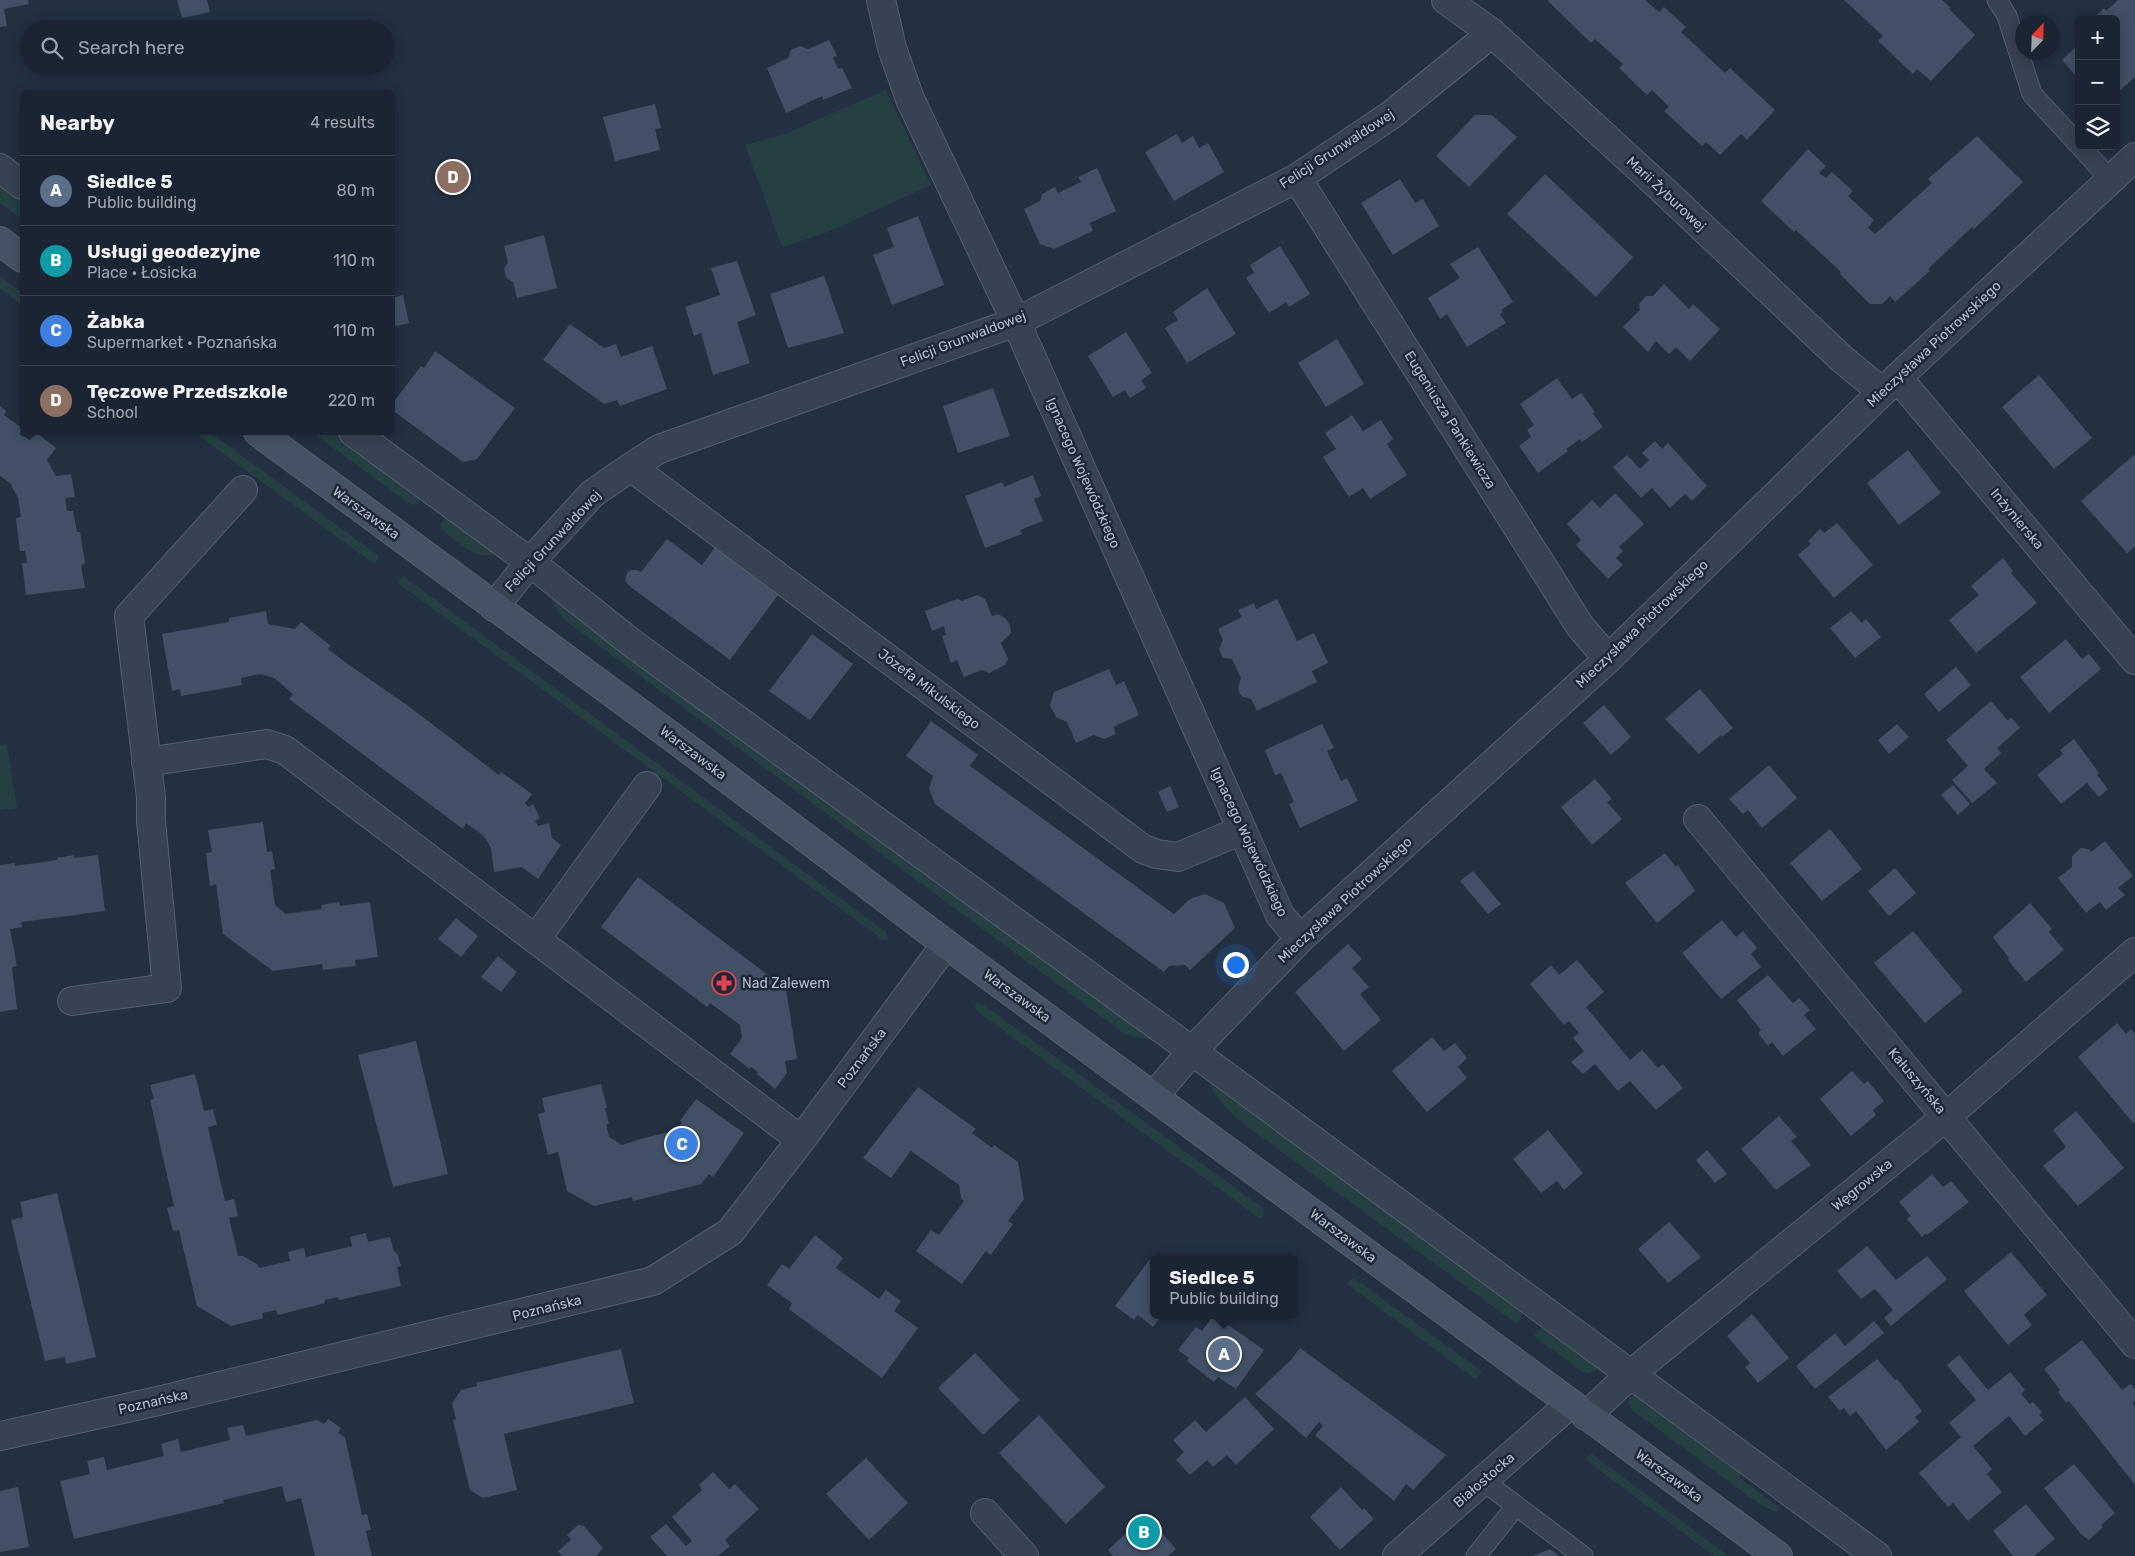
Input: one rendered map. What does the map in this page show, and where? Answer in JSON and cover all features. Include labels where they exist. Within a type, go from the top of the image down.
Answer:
[{"type":"main road","points":[[0,241],[20,256]]},
{"type":"main road","name":"Warszawska","points":[[262,435],[679,742],[946,944],[1778,1556]]},
{"type":"street","name":"Ignacego Wojewódzkiego","points":[[881,0],[892,48],[910,99],[1016,322],[1280,915],[1300,939]]},
{"type":"street","name":"Marii Żyburowej","points":[[1446,0],[1492,33],[1670,196],[1841,358],[1890,385]]},
{"type":"street","name":"Felicji Grunwaldowej","points":[[494,607],[530,562],[592,494],[630,466],[659,449],[1016,322],[1297,178],[1391,115],[1492,33]]},
{"type":"street","name":"Mieczysława Piotrowskiego","points":[[1154,1096],[1192,1051],[1300,939],[1608,658],[1890,385],[2135,157]]},
{"type":"street","points":[[0,168],[20,183]]},
{"type":"street","name":"Eugeniusza Pankiewicza","points":[[1297,178],[1580,626],[1608,658]]},
{"type":"street","name":"Inżynierska","points":[[1890,385],[2135,660]]},
{"type":"street","points":[[357,435],[530,562],[632,643],[1632,1373],[1877,1556]]},
{"type":"street","name":"Józefa Mikulskiego","points":[[630,466],[1143,849],[1156,854],[1178,857],[1242,830]]},
{"type":"street","points":[[72,1001],[167,988],[151,821],[151,797],[129,616],[242,490]]},
{"type":"street","points":[[146,762],[267,744],[285,750],[801,1140]]},
{"type":"street","points":[[536,939],[647,786]]},
{"type":"street","name":"Kałuszyńska","points":[[1698,819],[2135,1344]]},
{"type":"street","name":"Poznańska","points":[[0,1436],[177,1396],[653,1281],[730,1232],[801,1140],[946,944]]},
{"type":"street","name":"Węgrowska","points":[[1578,1410],[1632,1373],[1947,1116],[2135,952]]},
{"type":"street","name":"Białostocka","points":[[1397,1556],[1482,1480],[1578,1410]]},
{"type":"street","points":[[986,1513],[1024,1556]]},
{"type":"lane","points":[[1996,0],[2006,16],[2032,94],[2075,142]]},
{"type":"lane","points":[[2083,150],[2111,180]]},
{"type":"lane","points":[[1482,1480],[1583,1556]]},
{"type":"lane","points":[[1476,1556],[1516,1506]]},
{"type":"green space","points":[[886,90],[931,185],[828,232],[782,247],[745,145],[782,135]]},
{"type":"green space","points":[[0,180],[20,195],[20,218],[0,203]]},
{"type":"green space","points":[[0,276],[20,291],[20,303],[0,288]]},
{"type":"green space","points":[[198,435],[214,435],[379,556],[374,564]]},
{"type":"green space","points":[[316,435],[343,435],[422,492],[419,502],[411,505]]},
{"type":"green space","points":[[447,515],[496,546],[493,554],[486,555],[472,552],[441,529],[440,525]]},
{"type":"green space","points":[[403,576],[886,932],[888,939],[883,940],[398,583]]},
{"type":"green space","points":[[553,596],[1154,1037],[1150,1040],[1126,1035],[563,619],[552,601]]},
{"type":"green space","points":[[7,744],[17,808],[0,810],[0,745]]},
{"type":"green space","points":[[978,1003],[984,1005],[1263,1208],[1264,1216],[1259,1218],[977,1011],[974,1005]]},
{"type":"green space","points":[[1212,1081],[1525,1313],[1517,1324],[1241,1122],[1216,1096],[1210,1085]]},
{"type":"green space","points":[[1352,1278],[1483,1372],[1475,1379],[1347,1284]]},
{"type":"green space","points":[[1544,1324],[1597,1362],[1596,1370],[1588,1373],[1581,1371],[1534,1336]]},
{"type":"green space","points":[[1635,1395],[1643,1397],[1742,1469],[1739,1477],[1780,1508],[1776,1512],[1758,1503],[1632,1410],[1629,1404],[1629,1397]]},
{"type":"green space","points":[[1592,1454],[1728,1556],[1714,1556],[1587,1461],[1586,1458]]},
{"type":"building","points":[[0,0],[28,0],[29,4],[4,9],[7,26],[0,27]]},
{"type":"building","points":[[177,0],[207,0],[210,12],[182,18]]},
{"type":"building","points":[[1549,0],[1645,0],[1659,12],[1664,7],[1686,27],[1681,32],[1725,73],[1730,68],[1775,110],[1747,140],[1741,134],[1720,155],[1706,142],[1702,146],[1664,111],[1669,107],[1652,90],[1647,95],[1619,68],[1623,64],[1595,39],[1591,43]]},
{"type":"building","points":[[1844,0],[1942,0],[1975,35],[1931,81],[1917,69],[1913,74],[1878,41],[1883,36]]},
{"type":"building","points":[[2118,0],[2135,0],[2135,77],[2120,90],[2120,15],[2097,15],[2104,8],[2106,11]]},
{"type":"building","points":[[829,40],[837,56],[833,57],[838,69],[842,68],[852,88],[823,100],[822,96],[786,113],[767,68],[788,58],[791,50],[800,46],[808,49]]},
{"type":"building","points":[[2075,48],[2075,75],[2062,60]]},
{"type":"building","points":[[655,104],[661,128],[655,129],[660,150],[615,161],[603,117]]},
{"type":"building","points":[[1475,115],[1492,115],[1517,137],[1469,187],[1436,156]]},
{"type":"building","points":[[1177,134],[1182,143],[1193,136],[1199,148],[1208,143],[1224,172],[1174,201],[1145,152]]},
{"type":"building","points":[[1977,136],[2023,182],[1974,229],[1972,227],[1928,269],[1930,271],[1895,302],[1890,296],[1882,304],[1870,304],[1840,274],[1841,272],[1796,230],[1794,232],[1761,201],[1808,149],[1826,166],[1819,173],[1826,178],[1832,172],[1853,191],[1848,196],[1874,220],[1868,228],[1875,234],[1932,183],[1928,179]]},
{"type":"building","points":[[1097,168],[1116,211],[1090,223],[1093,231],[1054,249],[1040,244],[1024,209],[1040,201],[1042,194],[1055,187],[1058,193],[1081,182],[1078,177]]},
{"type":"building","points":[[1545,174],[1633,257],[1596,297],[1507,214]]},
{"type":"building","points":[[1400,179],[1415,203],[1423,199],[1439,226],[1393,255],[1361,203]]},
{"type":"building","points":[[918,216],[944,285],[892,305],[873,255],[894,247],[887,228]]},
{"type":"building","points":[[544,235],[557,288],[517,298],[513,282],[506,278],[504,269],[508,262],[504,246]]},
{"type":"building","points":[[1280,246],[1310,294],[1289,307],[1286,302],[1269,313],[1246,278],[1254,273],[1250,265]]},
{"type":"building","points":[[1478,247],[1513,302],[1501,310],[1503,312],[1500,314],[1506,323],[1467,347],[1447,314],[1440,319],[1428,298],[1460,278],[1450,264]]},
{"type":"building","points":[[737,261],[756,315],[737,322],[750,363],[713,375],[701,333],[694,336],[685,307],[720,295],[711,268]]},
{"type":"building","points":[[824,276],[844,333],[788,348],[770,294]]},
{"type":"building","points":[[1664,284],[1689,309],[1693,304],[1720,329],[1690,361],[1676,347],[1669,354],[1656,341],[1648,352],[1623,327],[1640,310],[1639,304],[1646,296],[1653,296]]},
{"type":"building","points":[[1207,288],[1236,334],[1187,363],[1165,328],[1178,320],[1173,312]]},
{"type":"building","points":[[403,295],[409,323],[395,326],[395,297]]},
{"type":"building","points":[[570,324],[604,348],[616,344],[621,357],[652,346],[667,389],[620,406],[617,400],[604,404],[543,360]]},
{"type":"building","points":[[1126,332],[1152,373],[1141,380],[1146,388],[1130,398],[1125,390],[1113,397],[1088,356]]},
{"type":"building","points":[[1337,339],[1364,384],[1326,407],[1298,363]]},
{"type":"building","points":[[435,351],[515,408],[477,459],[463,462],[395,412],[395,400],[421,366],[424,368]]},
{"type":"building","points":[[2039,375],[2092,438],[2054,469],[2002,407]]},
{"type":"building","points":[[1557,378],[1572,399],[1581,393],[1603,427],[1582,442],[1580,439],[1566,449],[1568,451],[1538,473],[1519,446],[1531,437],[1527,430],[1534,425],[1520,404]]},
{"type":"building","points":[[993,388],[1010,436],[958,453],[943,406]]},
{"type":"building","points":[[0,406],[6,411],[4,415],[20,427],[20,435],[30,440],[35,435],[40,435],[56,448],[47,460],[56,476],[71,474],[75,497],[65,498],[67,511],[73,511],[77,532],[80,532],[85,563],[81,566],[85,588],[26,595],[22,563],[27,563],[25,551],[20,551],[16,518],[21,517],[18,498],[10,483],[0,476]]},
{"type":"building","points":[[1352,415],[1363,431],[1381,420],[1393,439],[1387,444],[1407,475],[1370,499],[1363,488],[1349,497],[1323,457],[1336,449],[1325,433]]},
{"type":"building","points":[[1655,441],[1662,449],[1668,443],[1707,486],[1692,501],[1685,494],[1670,508],[1652,488],[1641,498],[1613,467],[1627,455],[1640,469],[1649,460],[1642,453]]},
{"type":"building","points":[[1908,450],[1941,493],[1899,525],[1867,483]]},
{"type":"building","points":[[2135,454],[2135,547],[2127,553],[2081,501]]},
{"type":"building","points":[[1033,475],[1041,496],[1034,499],[1043,521],[1020,530],[1022,534],[985,548],[965,496],[1002,482],[1004,487]]},
{"type":"building","points":[[1615,493],[1644,524],[1619,547],[1623,551],[1616,558],[1623,565],[1608,579],[1576,545],[1581,540],[1567,524],[1592,500],[1600,508]]},
{"type":"building","points":[[1837,523],[1873,565],[1834,598],[1798,555],[1811,544],[1808,541],[1820,529],[1824,533]]},
{"type":"building","points":[[667,539],[702,565],[715,547],[778,595],[730,660],[625,581],[627,573],[631,570],[641,572]]},
{"type":"building","points":[[2003,558],[2013,571],[2011,573],[2037,603],[1976,653],[1949,620],[1979,595],[1971,586]]},
{"type":"building","points":[[977,595],[985,599],[992,616],[998,614],[1005,618],[1010,625],[1011,633],[1001,643],[1008,659],[1005,665],[989,673],[982,670],[964,677],[957,660],[951,663],[942,636],[946,635],[944,626],[932,631],[925,611],[957,599],[962,601]]},
{"type":"building","points":[[1277,599],[1297,641],[1314,633],[1328,663],[1312,671],[1317,682],[1257,711],[1251,699],[1240,694],[1238,688],[1241,678],[1232,659],[1223,658],[1219,649],[1223,640],[1218,629],[1242,617],[1238,610],[1254,603],[1256,609]]},
{"type":"building","points":[[266,611],[268,624],[295,629],[301,622],[331,646],[328,649],[349,665],[407,705],[499,775],[501,772],[532,794],[525,803],[528,807],[533,804],[540,818],[535,821],[538,826],[549,823],[552,838],[561,845],[538,879],[522,867],[494,872],[491,848],[484,836],[466,823],[463,829],[289,699],[293,694],[274,678],[260,674],[241,678],[242,685],[181,696],[180,689],[172,691],[162,634],[229,622],[229,618]]},
{"type":"building","points":[[1851,611],[1862,623],[1866,619],[1881,637],[1855,658],[1830,628]]},
{"type":"building","points":[[812,634],[853,664],[810,720],[769,691]]},
{"type":"building","points":[[2066,639],[2082,659],[2089,654],[2101,669],[2049,713],[2020,677]]},
{"type":"building","points":[[1956,667],[1971,685],[1939,712],[1924,694]]},
{"type":"building","points":[[1109,669],[1116,685],[1124,681],[1139,715],[1113,727],[1116,734],[1104,739],[1094,735],[1076,743],[1067,722],[1056,717],[1050,705],[1054,692]]},
{"type":"building","points":[[1700,689],[1733,728],[1722,737],[1721,735],[1699,754],[1665,719]]},
{"type":"building","points":[[1991,701],[2008,721],[2011,717],[2020,728],[1997,748],[2001,753],[1984,769],[1997,783],[1972,803],[1952,780],[1968,766],[1946,740]]},
{"type":"building","points":[[1604,705],[1631,737],[1611,755],[1583,723]]},
{"type":"building","points":[[931,721],[978,755],[970,766],[1174,914],[1190,899],[1205,894],[1224,903],[1235,928],[1190,970],[1185,965],[1169,966],[1164,972],[935,804],[929,789],[933,776],[906,756]]},
{"type":"building","points":[[1322,724],[1334,748],[1327,751],[1341,781],[1347,778],[1358,801],[1300,828],[1289,804],[1294,802],[1281,773],[1275,775],[1265,750]]},
{"type":"building","points":[[1897,724],[1909,737],[1889,754],[1878,740]]},
{"type":"building","points":[[2074,739],[2099,773],[2097,775],[2108,789],[2099,797],[2087,783],[2061,804],[2037,775],[2063,754],[2060,750]]},
{"type":"building","points":[[1769,765],[1797,798],[1762,828],[1748,810],[1743,814],[1729,799]]},
{"type":"building","points":[[1595,779],[1612,799],[1607,802],[1622,819],[1592,845],[1561,807]]},
{"type":"building","points":[[1953,785],[1970,804],[1958,815],[1941,795]]},
{"type":"building","points":[[1170,786],[1179,807],[1167,812],[1158,792]]},
{"type":"building","points":[[263,822],[267,852],[272,851],[275,869],[270,870],[275,905],[286,914],[322,909],[321,905],[339,902],[340,906],[370,902],[378,957],[355,960],[356,966],[323,970],[322,964],[273,971],[223,934],[216,884],[210,886],[206,853],[212,852],[208,830]]},
{"type":"building","points":[[1830,829],[1862,869],[1822,901],[1790,863]]},
{"type":"building","points":[[2105,841],[2133,876],[2118,888],[2125,895],[2106,910],[2100,902],[2086,913],[2058,878],[2072,867],[2072,856],[2081,848],[2089,849],[2091,852]]},
{"type":"building","points":[[1665,853],[1676,867],[1678,865],[1695,891],[1657,923],[1625,883]]},
{"type":"building","points":[[74,855],[74,858],[98,855],[105,911],[21,922],[22,927],[10,929],[17,966],[12,967],[17,1009],[0,1012],[0,865],[15,863],[15,866],[57,860],[57,858]]},
{"type":"building","points":[[1895,868],[1916,893],[1889,916],[1868,891]]},
{"type":"building","points":[[1473,871],[1501,904],[1488,914],[1460,881]]},
{"type":"building","name":"Nad Zalewem","points":[[638,877],[772,978],[773,990],[786,989],[797,1059],[785,1061],[787,1073],[775,1089],[757,1074],[758,1072],[751,1067],[750,1069],[730,1054],[742,1038],[740,1025],[710,1003],[707,1007],[601,927]]},
{"type":"building","points":[[2030,903],[2052,929],[2049,932],[2064,950],[2026,982],[2008,960],[2009,958],[1993,937]]},
{"type":"building","points":[[456,918],[478,936],[461,957],[438,939]]},
{"type":"building","points":[[1722,920],[1736,937],[1743,931],[1757,948],[1751,954],[1761,967],[1721,999],[1682,953]]},
{"type":"building","points":[[1913,931],[1963,991],[1925,1023],[1874,963]]},
{"type":"building","points":[[1348,944],[1362,959],[1352,968],[1369,987],[1360,994],[1381,1020],[1344,1051],[1295,992]]},
{"type":"building","points":[[498,956],[517,972],[501,992],[481,977]]},
{"type":"building","points":[[1577,960],[1604,992],[1586,1007],[1630,1060],[1642,1050],[1658,1068],[1663,1064],[1683,1088],[1656,1110],[1630,1081],[1618,1091],[1595,1064],[1583,1074],[1571,1062],[1584,1051],[1573,1038],[1579,1033],[1569,1021],[1564,1025],[1530,984],[1551,965],[1559,975]]},
{"type":"building","points":[[1768,975],[1793,1003],[1799,998],[1810,1010],[1804,1015],[1816,1029],[1783,1056],[1772,1042],[1768,1046],[1758,1033],[1761,1030],[1737,1000]]},
{"type":"building","points":[[2117,1023],[2126,1034],[2131,1029],[2135,1034],[2135,1122],[2133,1123],[2078,1057]]},
{"type":"building","points":[[1432,1037],[1444,1051],[1455,1043],[1467,1058],[1458,1067],[1467,1078],[1427,1112],[1392,1071]]},
{"type":"building","points":[[416,1041],[448,1174],[393,1187],[358,1055]]},
{"type":"building","points":[[1852,1071],[1864,1084],[1868,1081],[1884,1101],[1873,1110],[1876,1115],[1851,1136],[1820,1099]]},
{"type":"building","points":[[195,1074],[204,1111],[213,1109],[217,1125],[208,1127],[225,1201],[234,1199],[238,1216],[229,1218],[238,1256],[243,1256],[258,1265],[259,1268],[290,1261],[288,1252],[304,1248],[306,1257],[352,1246],[350,1237],[366,1233],[368,1242],[390,1237],[394,1252],[397,1253],[401,1266],[397,1267],[401,1286],[339,1300],[338,1297],[325,1300],[325,1303],[278,1315],[276,1310],[262,1313],[263,1318],[231,1326],[197,1306],[179,1230],[173,1231],[167,1208],[174,1206],[150,1100],[154,1099],[150,1085]]},
{"type":"building","points":[[601,1084],[607,1108],[605,1108],[609,1124],[606,1124],[609,1137],[622,1145],[640,1139],[675,1132],[682,1122],[680,1121],[696,1099],[744,1133],[713,1177],[709,1174],[701,1184],[633,1201],[632,1197],[594,1206],[567,1191],[558,1152],[548,1155],[538,1114],[545,1112],[542,1098]]},
{"type":"building","points":[[918,1087],[976,1129],[972,1133],[992,1148],[994,1145],[1018,1162],[1024,1199],[1008,1221],[1013,1224],[991,1255],[986,1251],[962,1284],[916,1251],[931,1230],[939,1235],[964,1201],[961,1198],[959,1185],[911,1151],[891,1178],[863,1158]]},
{"type":"building","points":[[2076,1111],[2124,1168],[2078,1206],[2043,1166],[2066,1147],[2053,1130]]},
{"type":"building","points":[[1779,1116],[1797,1137],[1791,1141],[1811,1165],[1776,1190],[1741,1149]]},
{"type":"building","points":[[1548,1130],[1583,1173],[1564,1190],[1557,1181],[1541,1193],[1513,1159]]},
{"type":"building","points":[[1707,1150],[1727,1174],[1715,1183],[1696,1160]]},
{"type":"building","points":[[1932,1174],[1943,1187],[1951,1181],[1969,1202],[1922,1237],[1907,1219],[1911,1216],[1899,1202]]},
{"type":"building","points":[[57,1193],[96,1357],[66,1364],[65,1357],[45,1361],[11,1220],[23,1217],[20,1202]]},
{"type":"building","points":[[1669,1222],[1701,1257],[1668,1283],[1638,1249]]},
{"type":"building","points":[[815,1235],[843,1258],[836,1268],[879,1299],[886,1290],[901,1301],[894,1311],[918,1328],[882,1378],[789,1309],[792,1303],[767,1285],[782,1264],[789,1269]]},
{"type":"building","points":[[1867,1246],[1896,1280],[1927,1256],[1947,1279],[1891,1326],[1884,1318],[1893,1310],[1875,1289],[1861,1299],[1837,1271]]},
{"type":"building","points":[[2011,1252],[2047,1295],[2024,1315],[2032,1325],[2008,1345],[1964,1291]]},
{"type":"building","points":[[1150,1259],[1150,1319],[1159,1319],[1153,1327],[1138,1315],[1134,1320],[1115,1306]]},
{"type":"building","points":[[1752,1314],[1789,1358],[1758,1383],[1745,1367],[1750,1363],[1727,1336]]},
{"type":"building","points":[[1211,1319],[1220,1319],[1264,1350],[1236,1389],[1218,1377],[1214,1382],[1187,1361],[1189,1358],[1178,1350],[1196,1327],[1202,1331]]},
{"type":"building","points":[[1874,1321],[1884,1333],[1815,1389],[1796,1366],[1835,1333],[1845,1346]]},
{"type":"building","points":[[2082,1340],[2122,1390],[2131,1384],[2135,1389],[2135,1401],[2132,1403],[2135,1407],[2135,1485],[2069,1401],[2066,1403],[2058,1392],[2060,1390],[2044,1369]]},
{"type":"building","points":[[1300,1348],[1446,1455],[1413,1490],[1406,1484],[1394,1501],[1315,1435],[1323,1426],[1319,1422],[1306,1438],[1255,1394],[1291,1360]]},
{"type":"building","points":[[621,1349],[634,1403],[504,1434],[517,1490],[483,1498],[470,1490],[453,1420],[456,1419],[452,1403],[461,1390],[477,1386],[476,1383]]},
{"type":"building","points":[[975,1353],[1020,1400],[983,1435],[938,1388]]},
{"type":"building","points":[[1959,1355],[1988,1390],[2010,1372],[2025,1390],[2021,1394],[2030,1404],[2033,1402],[2042,1412],[2039,1415],[2044,1420],[2025,1436],[2009,1416],[1973,1446],[1992,1469],[1987,1474],[2002,1492],[1968,1521],[1953,1503],[1948,1507],[1919,1473],[1961,1437],[1949,1423],[1976,1400],[1947,1365]]},
{"type":"building","points":[[1877,1359],[1895,1380],[1897,1379],[1922,1411],[1915,1417],[1919,1422],[1886,1450],[1856,1411],[1850,1416],[1844,1408],[1840,1411],[1828,1397]]},
{"type":"building","points":[[1245,1397],[1274,1429],[1236,1465],[1227,1455],[1213,1467],[1207,1460],[1190,1475],[1176,1460],[1184,1452],[1173,1440],[1195,1420],[1206,1432]]},
{"type":"building","points":[[1039,1415],[1105,1487],[1066,1524],[999,1453]]},
{"type":"building","points":[[328,1419],[341,1428],[338,1433],[345,1437],[362,1515],[367,1514],[371,1530],[366,1531],[372,1556],[315,1556],[301,1498],[286,1502],[282,1486],[223,1500],[224,1503],[74,1539],[60,1481],[90,1474],[87,1461],[104,1457],[107,1470],[164,1456],[161,1444],[178,1439],[181,1452],[230,1440],[227,1428],[243,1425],[246,1436],[317,1420],[324,1424]]},
{"type":"building","points":[[866,1458],[908,1503],[869,1540],[826,1494]]},
{"type":"building","points":[[2074,1464],[2115,1513],[2101,1525],[2103,1527],[2089,1540],[2081,1534],[2044,1488]]},
{"type":"building","points":[[713,1472],[729,1489],[735,1484],[759,1509],[725,1540],[730,1546],[718,1556],[667,1556],[650,1537],[666,1524],[686,1546],[692,1541],[672,1517],[702,1490],[699,1485]]},
{"type":"building","points":[[18,1487],[29,1547],[0,1552],[0,1491]]},
{"type":"building","points":[[1341,1487],[1362,1510],[1364,1508],[1374,1519],[1340,1550],[1310,1517]]},
{"type":"building","points":[[2026,1504],[2055,1539],[2034,1556],[2013,1556],[1993,1531]]},
{"type":"building","points":[[1146,1515],[1176,1549],[1168,1556],[1113,1556],[1108,1550]]},
{"type":"building","points":[[578,1525],[584,1526],[603,1548],[598,1556],[562,1556],[558,1551],[571,1540],[567,1535]]},
{"type":"building","points":[[1550,1549],[1559,1556],[1533,1556]]},
{"type":"place","name":"Tęczowe Przedszkole","points":[[453,177]]},
{"type":"place","name":"Nad Zalewem","points":[[724,983]]},
{"type":"place","name":"Żabka","points":[[682,1144]]},
{"type":"place","name":"Siedlce 5","points":[[1224,1354]]},
{"type":"place","name":"Usługi geodezyjne","points":[[1144,1532]]}]
